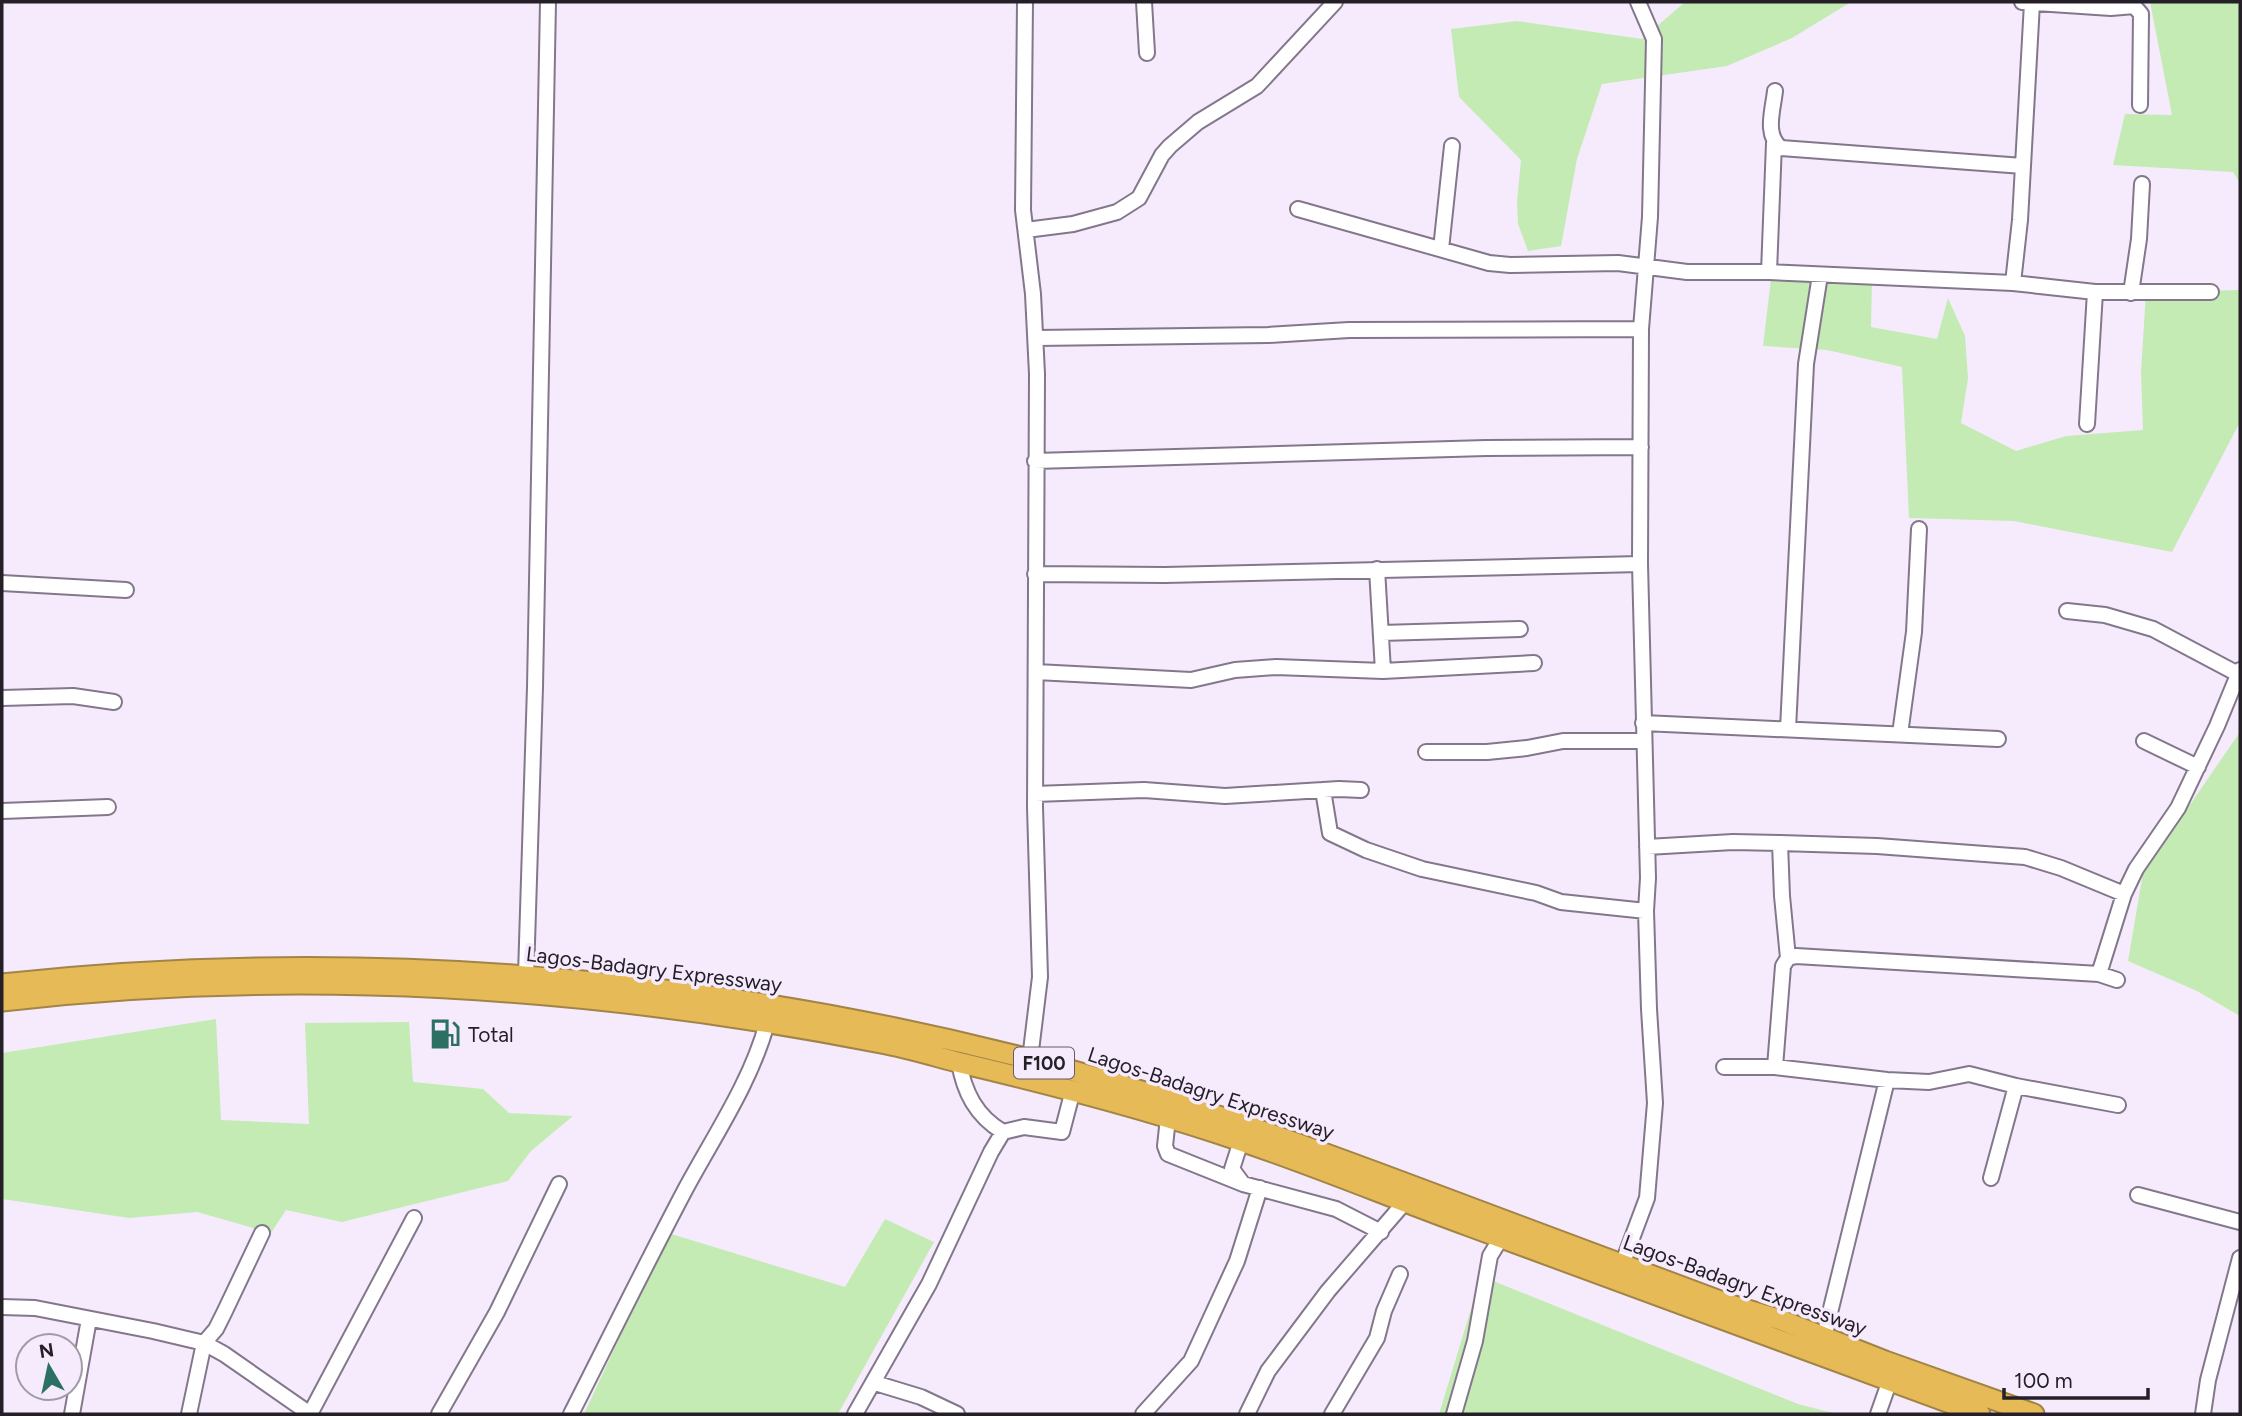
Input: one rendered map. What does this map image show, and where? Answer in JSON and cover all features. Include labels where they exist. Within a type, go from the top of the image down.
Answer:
[{"type":"highway","name":"Lagos-Badagry Expressway","points":[[2,984],[93,974],[263,967],[376,968],[526,975],[720,998],[860,1020],[1030,1059],[1179,1103],[1295,1142],[1619,1273],[1980,1414]]},
{"type":"highway","name":"Lagos-Badagry Expressway","points":[[2,1001],[50,995],[185,987],[291,985],[446,988],[637,1004],[885,1044],[1073,1090],[1241,1141],[1501,1238],[1781,1320],[2034,1414]]},
{"type":"street","points":[[526,975],[535,687],[548,2]]},
{"type":"street","points":[[1025,2],[1023,210],[1036,338],[1035,794],[1040,977],[1030,1059]]},
{"type":"street","points":[[1144,2],[1147,53]]},
{"type":"street","points":[[1619,1273],[1647,1198],[1655,1103],[1646,911],[1648,878],[1640,564],[1641,329],[1650,217],[1654,39],[1639,2]]},
{"type":"street","points":[[2013,283],[2023,166],[2027,2],[2134,6],[2141,14],[2140,105]]},
{"type":"street","points":[[1026,230],[1084,221],[1116,212],[1139,198],[1170,145],[1198,122],[1257,86],[1327,4]]},
{"type":"street","points":[[1769,272],[1774,143],[1770,132],[1775,91]]},
{"type":"street","points":[[1774,143],[1781,148],[2023,166]]},
{"type":"street","points":[[1441,249],[1452,146]]},
{"type":"street","points":[[2131,293],[2139,239],[2142,184]]},
{"type":"street","points":[[1298,209],[1489,263],[1510,265],[1618,263],[1687,272],[1769,272],[2013,283],[2095,292],[2211,292]]},
{"type":"street","points":[[1788,729],[1806,364],[1820,275]]},
{"type":"street","points":[[2087,424],[2095,292]]},
{"type":"street","points":[[1036,338],[1268,335],[1349,330],[1641,329]]},
{"type":"street","points":[[1035,461],[1486,448],[1641,447]]},
{"type":"street","points":[[1900,734],[1914,632],[1919,529]]},
{"type":"street","points":[[1035,574],[1166,575],[1640,564]]},
{"type":"street","points":[[1377,569],[1383,671]]},
{"type":"street","points":[[2,583],[126,590]]},
{"type":"street","points":[[2067,611],[2105,615],[2153,629],[2239,672],[2178,808],[2136,869],[2124,894],[2099,974]]},
{"type":"street","points":[[1381,633],[1520,629]]},
{"type":"street","points":[[1036,671],[1191,680],[1263,667],[1383,671],[1534,663]]},
{"type":"street","points":[[2,698],[72,696],[114,702]]},
{"type":"street","points":[[1643,723],[1998,739]]},
{"type":"street","points":[[1426,752],[1500,751],[1563,741],[1644,741]]},
{"type":"street","points":[[2144,741],[2197,767]]},
{"type":"street","points":[[1035,794],[1144,790],[1225,796],[1361,790]]},
{"type":"street","points":[[1323,790],[1330,833],[1366,850],[1422,869],[1536,893],[1561,902],[1646,911]]},
{"type":"street","points":[[2,811],[108,807]]},
{"type":"street","points":[[1647,847],[1733,842],[1780,843],[1877,846],[2025,857],[2061,868],[2124,894]]},
{"type":"street","points":[[1775,1067],[1783,965],[1788,958],[1780,843]]},
{"type":"street","points":[[1788,958],[2099,974],[2117,980]]},
{"type":"street","points":[[571,1414],[665,1228],[749,1072],[766,1023]]},
{"type":"street","points":[[959,1062],[962,1081],[974,1106],[987,1123],[1003,1132]]},
{"type":"street","points":[[1724,1067],[1775,1067],[1929,1082],[1969,1074],[2016,1086],[2118,1105]]},
{"type":"street","points":[[1824,1337],[1887,1080]]},
{"type":"street","points":[[1991,1178],[2016,1086]]},
{"type":"street","points":[[855,1414],[929,1284],[1003,1132],[1024,1126],[1062,1132],[1073,1090]]},
{"type":"street","points":[[1168,1118],[1168,1154],[1243,1184],[1336,1209],[1381,1231]]},
{"type":"street","points":[[1241,1141],[1232,1170],[1243,1184]]},
{"type":"street","points":[[439,1414],[498,1312],[559,1184]]},
{"type":"street","points":[[1143,1414],[1191,1361],[1237,1261],[1260,1188]]},
{"type":"street","points":[[2138,1195],[2240,1222]]},
{"type":"street","points":[[1247,1414],[1268,1371],[1328,1291],[1405,1202]]},
{"type":"street","points":[[2,1307],[35,1308],[204,1343],[225,1354],[310,1414],[414,1218]]},
{"type":"street","points":[[189,1414],[204,1343],[220,1321],[262,1233]]},
{"type":"street","points":[[1454,1414],[1480,1322],[1490,1256],[1501,1238]]},
{"type":"street","points":[[2203,1414],[2208,1380],[2236,1291],[2240,1258]]},
{"type":"street","points":[[1332,1414],[1377,1338],[1384,1311],[1400,1274]]},
{"type":"street","points":[[72,1414],[89,1319]]},
{"type":"street","points":[[1878,1414],[1890,1380]]},
{"type":"street","points":[[875,1383],[921,1397],[957,1414]]},
{"type":"green space","points":[[1685,2],[1851,2],[1792,38],[1727,66],[1602,84],[1577,159],[1561,246],[1528,251],[1518,224],[1521,160],[1459,97],[1451,29],[1517,21],[1642,39]]},
{"type":"green space","points":[[2150,2],[2237,2],[2240,7],[2240,183],[2233,172],[2113,165],[2125,114],[2172,115]]},
{"type":"green space","points":[[1771,279],[1872,281],[1871,327],[1937,339],[1948,298],[1965,336],[1968,378],[1961,423],[2016,451],[2066,436],[2143,430],[2141,372],[2146,292],[2240,290],[2240,422],[2172,552],[2014,521],[1909,518],[1902,367],[1827,350],[1763,346]]},
{"type":"green space","points":[[2240,732],[2240,1016],[2197,991],[2128,961],[2143,873]]},
{"type":"green space","points":[[216,1019],[221,1120],[309,1124],[305,1023],[409,1022],[413,1082],[483,1089],[509,1113],[573,1116],[531,1151],[508,1181],[342,1222],[286,1210],[271,1233],[197,1212],[129,1218],[2,1199],[2,1053]]},
{"type":"green space","points":[[885,1219],[934,1242],[838,1414],[584,1414],[668,1233],[845,1287]]},
{"type":"green space","points":[[1481,1276],[1798,1404],[1837,1414],[1439,1414]]},
{"type":"place","name":"Total","points":[[445,1034]]}]
